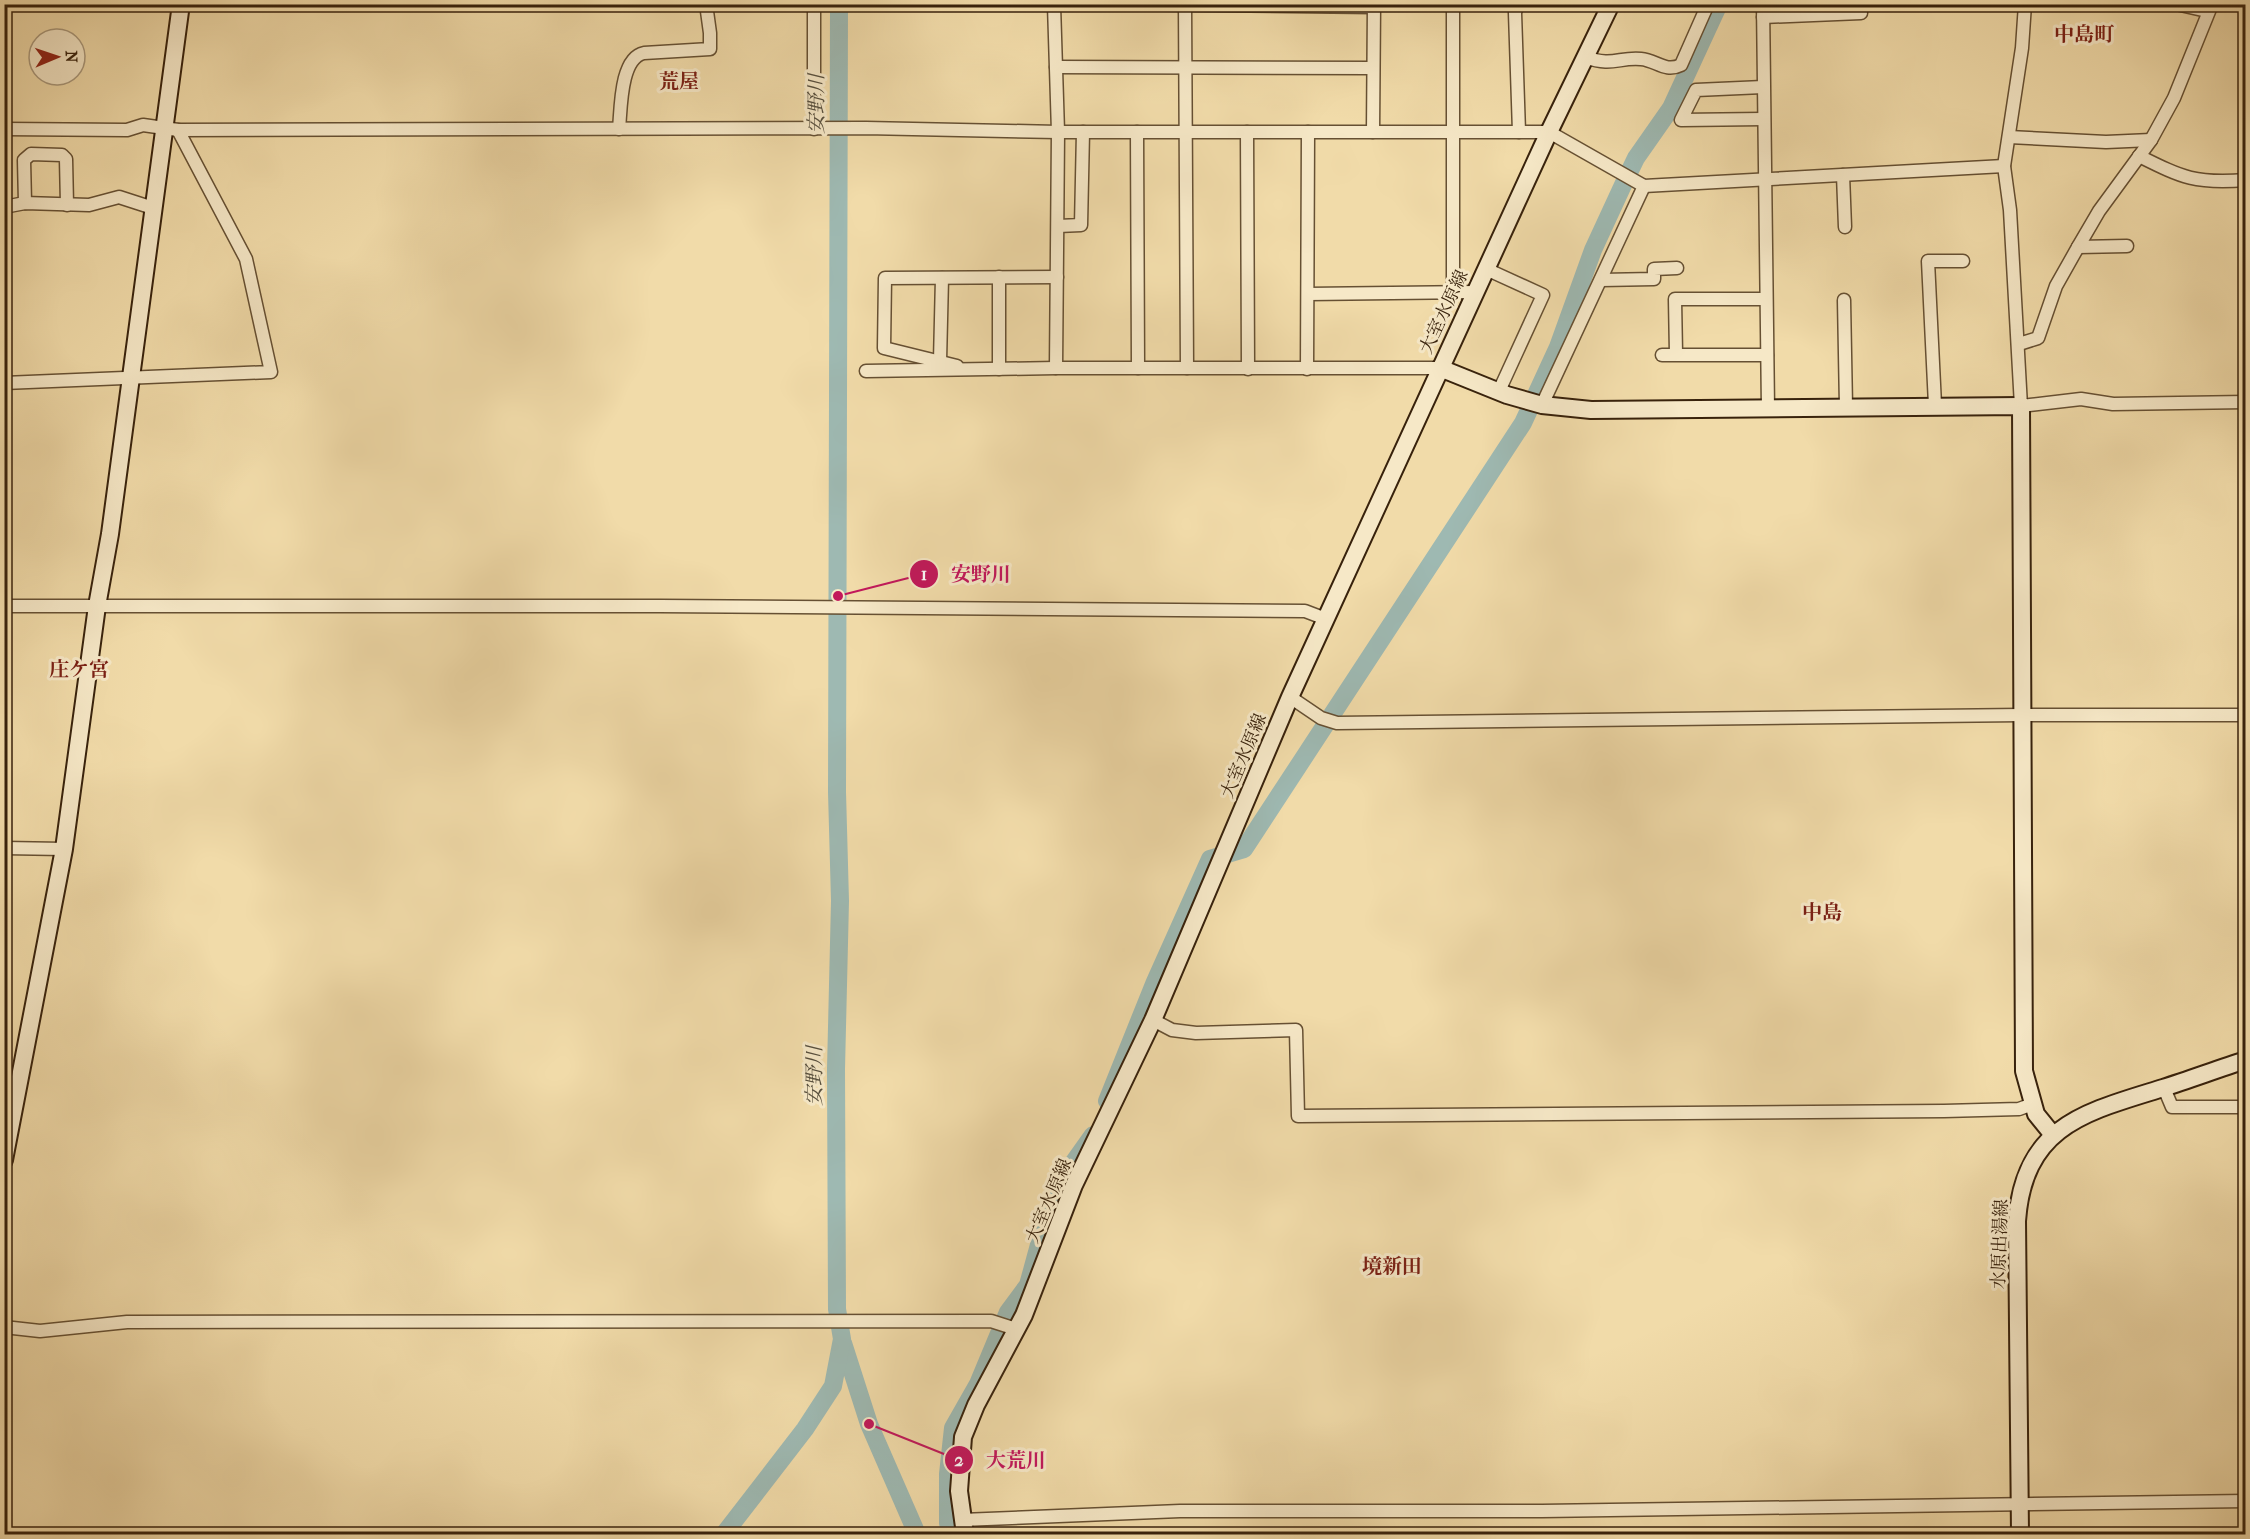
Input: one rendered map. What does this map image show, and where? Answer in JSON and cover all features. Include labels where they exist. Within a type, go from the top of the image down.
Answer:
[{"type":"street","points":[[4,1160],[64,849],[97,606],[110,534],[153,208],[171,129],[181,4]]},
{"type":"street","points":[[619,129],[622,83],[636,56],[644,53],[710,49],[706,4]]},
{"type":"street","points":[[814,4],[816,129]]},
{"type":"street","points":[[1056,368],[1058,132],[1054,5],[1069,4]]},
{"type":"street","points":[[1117,4],[1374,6],[1373,132]]},
{"type":"street","points":[[1453,4],[1453,292]]},
{"type":"street","points":[[1517,4],[1515,13],[1519,132]]},
{"type":"street","name":"大室水原線","points":[[963,1527],[959,1491],[963,1437],[1008,1326],[1153,1020],[1290,697],[1548,132],[1611,4]]},
{"type":"street","points":[[1586,57],[1610,63],[1641,59],[1668,69],[1675,68],[1681,65],[1708,4]]},
{"type":"street","points":[[2025,4],[2022,48],[2004,166],[2010,210],[2022,406],[2024,596],[2021,715],[2024,1071],[2032,1104],[2042,1124],[2054,1135]]},
{"type":"street","points":[[2019,344],[2038,338],[2056,286],[2099,211],[2151,140],[2174,98],[2209,8],[2176,4]]},
{"type":"street","points":[[1185,5],[1187,368]]},
{"type":"street","points":[[1768,409],[1763,11],[1861,13]]},
{"type":"street","points":[[1056,67],[1373,68]]},
{"type":"street","points":[[1763,87],[1696,90],[1681,120],[1764,119]]},
{"type":"street","points":[[4,129],[127,130],[142,124],[171,129],[866,128],[1058,132],[1548,132],[1644,186],[2004,166]]},
{"type":"street","points":[[4,383],[270,372],[246,259],[171,129]]},
{"type":"street","points":[[1058,226],[1081,225],[1083,132]]},
{"type":"street","points":[[1137,132],[1138,368]]},
{"type":"street","points":[[1247,132],[1248,369]]},
{"type":"street","points":[[1307,369],[1308,132]]},
{"type":"street","points":[[2009,137],[2106,142],[2151,140]]},
{"type":"street","points":[[25,203],[24,160],[31,154],[62,155],[66,159],[66,205]]},
{"type":"street","points":[[2139,156],[2192,180],[2211,182],[2246,180]]},
{"type":"street","points":[[1843,175],[1845,227]]},
{"type":"street","points":[[1542,405],[1644,186]]},
{"type":"street","points":[[4,207],[25,203],[89,205],[119,196],[153,208]]},
{"type":"street","points":[[2078,248],[2127,246]]},
{"type":"street","points":[[1935,405],[1928,261],[1963,261]]},
{"type":"street","points":[[1486,268],[1543,296],[1499,391]]},
{"type":"street","points":[[1601,280],[1654,279],[1654,269],[1677,268]]},
{"type":"street","points":[[999,277],[999,369]]},
{"type":"street","points":[[972,369],[884,348],[885,278],[1057,277]]},
{"type":"street","points":[[940,361],[942,278]]},
{"type":"street","points":[[1308,294],[1475,292]]},
{"type":"street","points":[[1676,354],[1675,299],[1766,300]]},
{"type":"street","points":[[1844,300],[1846,407]]},
{"type":"street","points":[[1662,355],[1767,355]]},
{"type":"street","points":[[866,371],[1056,368],[1440,368],[1542,405],[1591,410],[1935,405],[2022,406],[2081,399],[2113,404],[2246,402]]},
{"type":"street","points":[[4,606],[819,607],[1305,611],[1326,619]]},
{"type":"street","points":[[1290,697],[1321,718],[1336,723],[2021,715],[2246,715]]},
{"type":"street","points":[[4,848],[64,849]]},
{"type":"street","points":[[1153,1020],[1172,1030],[1197,1034],[1296,1030],[1298,1116],[1944,1111],[2019,1109],[2032,1104]]},
{"type":"street","name":"水原出湯線","points":[[2020,1534],[2018,1203],[2033,1164],[2054,1135],[2083,1114],[2246,1060]]},
{"type":"street","points":[[2164,1088],[2172,1107],[2246,1107]]},
{"type":"street","points":[[4,1327],[40,1330],[127,1322],[818,1323],[862,1321],[1008,1326]]},
{"type":"street","points":[[963,1527],[1180,1511],[2246,1501]]},
{"type":"street","points":[[2243,1534],[2246,1530]]},
{"type":"waterway","name":"安野川","points":[[724,1534],[805,1429],[833,1386],[842,1339],[837,1309],[836,1069],[840,901],[837,792],[839,4]]},
{"type":"waterway","points":[[1107,1101],[1154,984],[1210,859],[1244,849],[1523,423],[1558,347],[1593,250],[1623,185],[1636,158],[1671,108],[1719,4]]},
{"type":"waterway","points":[[953,1534],[948,1523],[948,1474],[953,1428],[978,1384],[1008,1312],[1028,1285],[1054,1190],[1093,1135]]},
{"type":"waterway","points":[[843,1343],[869,1424],[917,1534]]},
{"type":"place","name":"安野川","points":[[838,596]]},
{"type":"place","name":"大荒川","points":[[869,1424]]},
{"type":"district","name":"中島町","points":[[2084,34]]},
{"type":"district","name":"荒屋","points":[[679,81]]},
{"type":"district","name":"庄ケ宮","points":[[79,669]]},
{"type":"district","name":"中島","points":[[1822,912]]},
{"type":"district","name":"境新田","points":[[1392,1266]]}]
